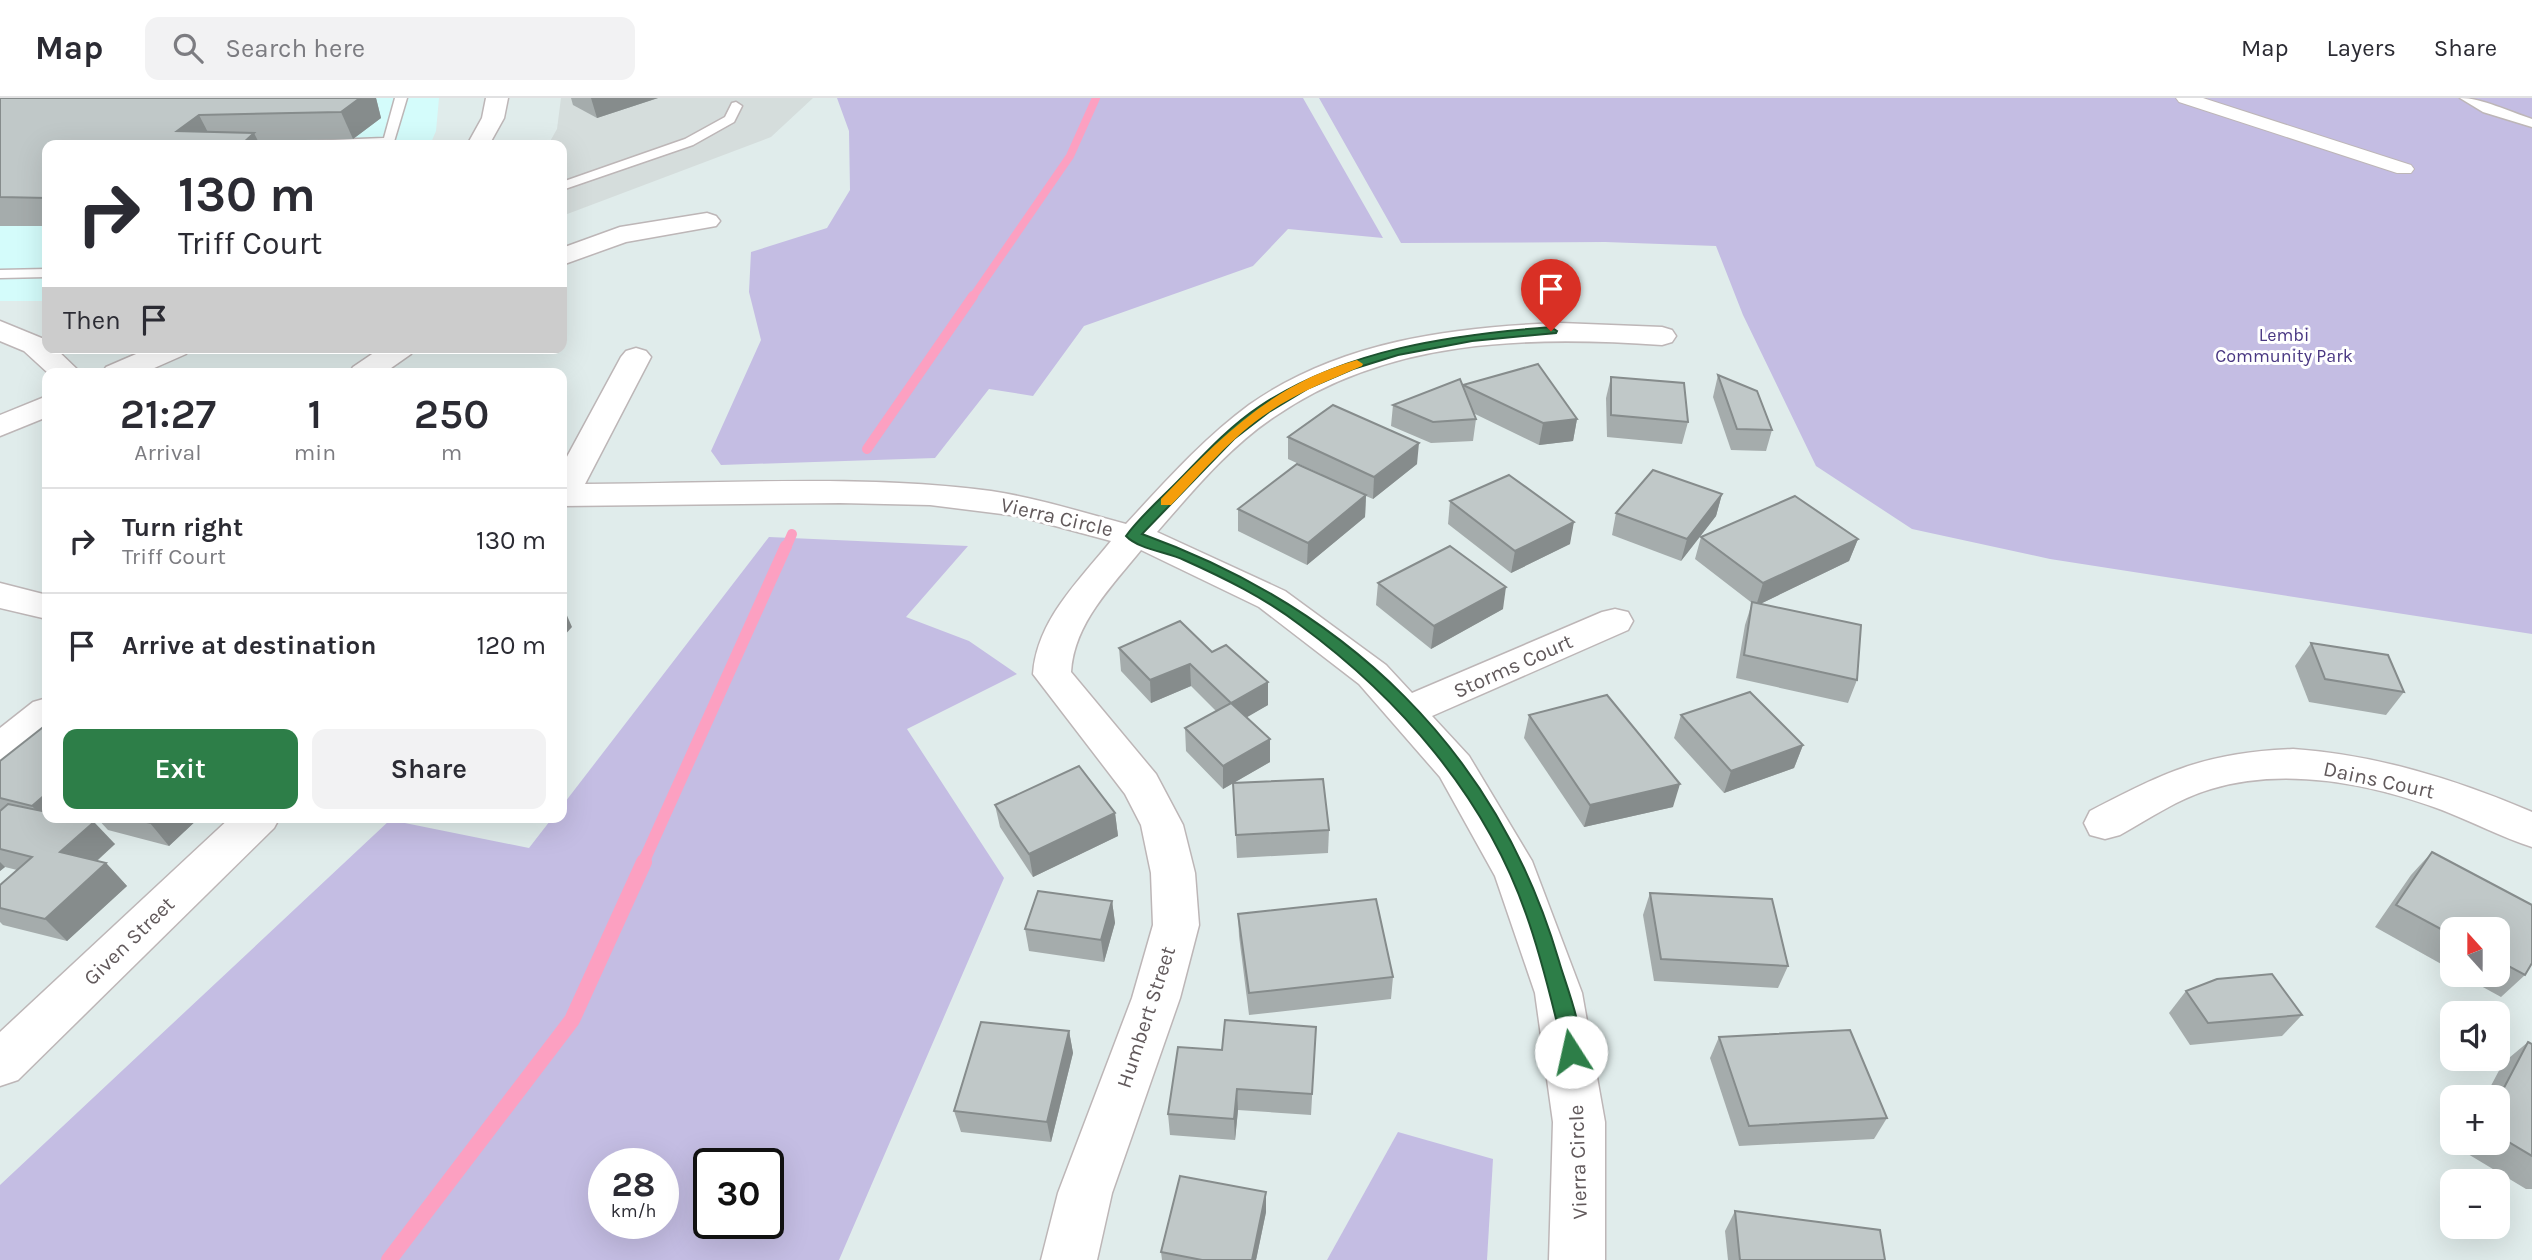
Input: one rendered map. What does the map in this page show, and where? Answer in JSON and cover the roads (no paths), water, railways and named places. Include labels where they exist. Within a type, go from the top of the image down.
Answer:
[{"type":"street","points":[[481,140],[493,118],[497,98]]},
{"type":"street","points":[[2185,98],[2404,169]]},
{"type":"street","points":[[567,255],[620,235],[708,221]]},
{"type":"street","points":[[0,330],[34,345],[42,352]]},
{"type":"street","points":[[1133,536],[1229,436],[1265,409],[1305,386],[1349,367],[1396,352],[1498,334],[1606,331],[1662,336]]},
{"type":"street","points":[[44,354],[60,368]]},
{"type":"street","points":[[129,368],[162,354]]},
{"type":"street","points":[[371,368],[392,354]]},
{"type":"street","points":[[567,486],[636,357]]},
{"type":"street","points":[[0,405],[42,395]]},
{"type":"street","points":[[0,427],[42,407]]},
{"type":"street","name":"Vierra Circle","points":[[567,495],[896,492],[1021,506],[1081,520],[1187,556],[1242,582],[1295,613],[1345,650],[1410,710],[1469,785],[1505,846],[1535,913],[1569,1030],[1579,1117],[1582,1214],[1577,1260]]},
{"type":"street","name":"Humbert Street","points":[[1069,1260],[1086,1193],[1156,998],[1176,925],[1173,873],[1162,825],[1141,785],[1052,674],[1051,656],[1061,629],[1133,536]]},
{"type":"street","points":[[0,595],[42,606]]},
{"type":"street","name":"Storms Court","points":[[1410,710],[1615,621]]},
{"type":"street","points":[[0,750],[42,716]]},
{"type":"street","name":"Dains Court","points":[[2105,823],[2182,783],[2211,773],[2243,767],[2279,765],[2317,766],[2400,781],[2488,810],[2532,830]]},
{"type":"street","name":"Given Street","points":[[0,1064],[253,823]]},
{"type":"lane","points":[[388,140],[401,98]]},
{"type":"lane","points":[[2466,98],[2487,109],[2532,123]]},
{"type":"lane","points":[[567,184],[689,142],[730,119],[736,106]]},
{"type":"lane","points":[[0,274],[42,273]]},
{"type":"waterway","points":[[972,298],[1070,156],[1096,98]]},
{"type":"waterway","points":[[867,449],[973,296]]},
{"type":"waterway","points":[[786,548],[792,534]]},
{"type":"waterway","points":[[643,863],[786,546]]},
{"type":"waterway","points":[[389,1260],[572,1020],[644,862]]},
{"type":"park label","name":"Lembi Community Park","points":[[2284,345]]}]
